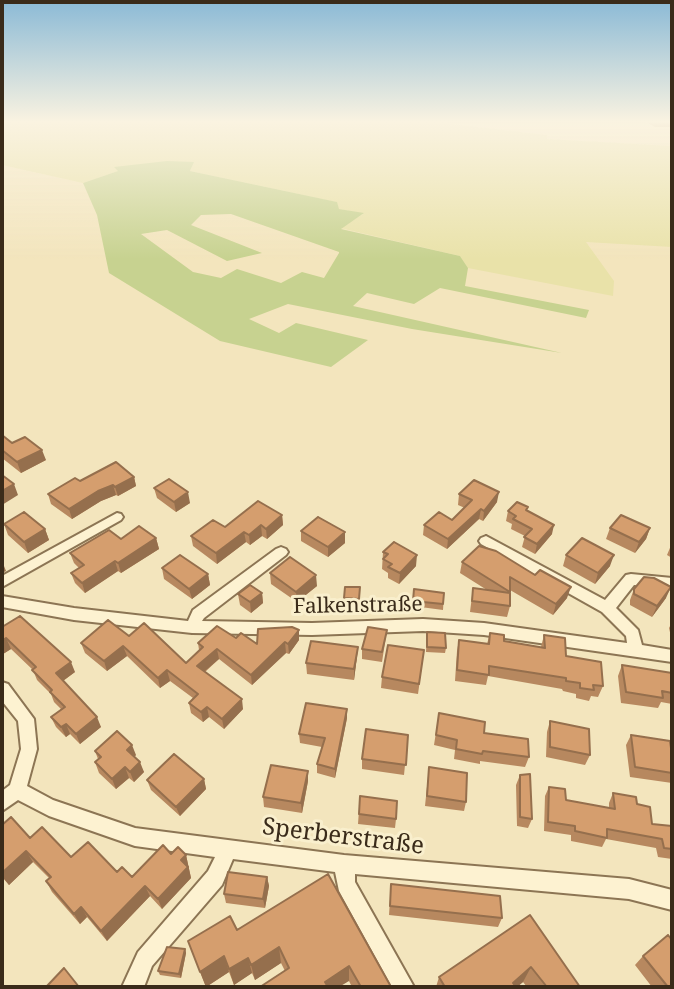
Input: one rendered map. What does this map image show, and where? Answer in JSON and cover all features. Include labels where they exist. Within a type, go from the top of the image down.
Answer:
[{"type":"street","points":[[2,582],[117,517]]},
{"type":"street","points":[[486,541],[607,608],[633,634],[635,650]]},
{"type":"street","points":[[192,627],[198,614],[281,552]]},
{"type":"street","points":[[607,608],[631,579],[672,583]]},
{"type":"street","name":"Falkenstraße","points":[[2,601],[74,614],[192,627],[312,629],[423,625],[484,629],[672,656]]},
{"type":"street","points":[[2,689],[26,719],[29,749],[17,790],[2,802]]},
{"type":"street","name":"Sperberstraße","points":[[17,790],[49,807],[135,837],[344,864],[629,889],[672,900]]},
{"type":"street","points":[[133,987],[145,959],[215,878],[228,848]]},
{"type":"street","points":[[344,864],[346,884],[403,987]]},
{"type":"shaded area","points":[[12,167],[155,167],[119,171],[83,183]]},
{"type":"shaded area","points":[[191,167],[672,167],[672,247],[586,242],[614,281],[613,296],[468,268],[460,256],[340,228],[363,214],[339,209],[336,202],[190,171]]},
{"type":"green space","points":[[114,167],[192,167],[190,171],[337,202],[339,209],[364,213],[341,229],[460,256],[468,268],[465,286],[589,310],[586,318],[440,288],[414,304],[367,293],[353,306],[562,353],[412,329],[288,304],[249,319],[279,333],[296,323],[368,340],[331,367],[220,341],[109,273],[97,215],[83,183],[118,171]],"holes":[[[231,214],[339,252],[324,278],[302,272],[281,283],[237,269],[221,278],[193,272],[141,234],[167,230],[227,261],[262,253],[191,225],[201,215]]]},
{"type":"building","points":[[2,435],[12,443],[25,437],[42,450],[17,462],[2,450]]},
{"type":"building","points":[[116,462],[134,477],[115,487],[113,485],[98,491],[69,509],[48,494],[75,478],[80,481]]},
{"type":"building","points":[[2,475],[14,484],[2,491]]},
{"type":"building","points":[[169,479],[188,492],[174,502],[154,488]]},
{"type":"building","points":[[474,480],[499,492],[484,511],[481,509],[448,539],[424,525],[439,512],[452,520],[472,500],[459,494]]},
{"type":"building","points":[[258,501],[282,515],[266,529],[261,525],[249,535],[244,532],[216,553],[191,536],[213,520],[225,527]]},
{"type":"building","points":[[517,502],[554,525],[537,544],[524,537],[532,529],[513,519],[516,516],[508,511]]},
{"type":"building","points":[[24,512],[45,529],[24,542],[4,524]]},
{"type":"building","points":[[621,515],[650,528],[639,542],[610,528]]},
{"type":"building","points":[[318,517],[345,532],[328,547],[301,531]]},
{"type":"building","points":[[139,526],[156,538],[82,583],[71,573],[84,565],[70,553],[109,530],[121,539]]},
{"type":"building","points":[[582,538],[614,555],[598,573],[566,555]]},
{"type":"building","points":[[394,542],[417,555],[400,573],[388,567],[392,564],[383,559],[388,554],[383,552]]},
{"type":"building","points":[[479,546],[496,551],[535,575],[540,570],[571,587],[556,604],[510,577],[510,592],[462,562]]},
{"type":"building","points":[[180,555],[208,574],[189,589],[162,568]]},
{"type":"building","points":[[290,557],[316,575],[296,592],[270,573]]},
{"type":"building","points":[[644,577],[654,578],[671,587],[657,606],[634,594],[634,589]]},
{"type":"building","points":[[250,585],[262,593],[250,602],[238,594]]},
{"type":"building","points":[[345,587],[360,587],[359,599],[344,598]]},
{"type":"building","points":[[473,588],[510,593],[510,606],[472,601]]},
{"type":"building","points":[[414,589],[444,593],[443,604],[413,601]]},
{"type":"building","points":[[20,616],[71,662],[56,673],[97,717],[76,734],[66,724],[61,727],[51,717],[65,707],[32,670],[36,667],[6,638],[2,641],[2,627]]},
{"type":"building","points":[[108,620],[129,636],[144,623],[186,663],[203,647],[198,643],[217,626],[236,638],[241,633],[257,644],[258,629],[292,627],[299,630],[288,644],[285,642],[251,675],[217,649],[197,666],[242,699],[222,719],[207,707],[201,712],[189,703],[198,694],[167,670],[158,678],[123,646],[104,661],[81,643]]},
{"type":"building","points":[[368,627],[387,630],[382,652],[362,649]]},
{"type":"building","points":[[427,632],[445,633],[446,648],[427,647]]},
{"type":"building","points":[[490,633],[504,635],[504,641],[545,648],[544,635],[565,638],[566,656],[601,662],[603,686],[593,685],[594,690],[580,688],[580,683],[566,681],[566,678],[489,666],[489,675],[457,670],[459,640],[489,644]]},
{"type":"building","points":[[311,641],[358,647],[354,669],[306,663]]},
{"type":"building","points":[[388,645],[424,650],[419,684],[382,677]]},
{"type":"building","points":[[622,665],[672,673],[672,693],[662,691],[663,698],[626,692]]},
{"type":"building","points":[[306,703],[347,709],[335,769],[317,764],[325,738],[299,734]]},
{"type":"building","points":[[439,713],[485,722],[484,733],[528,739],[529,757],[483,751],[482,754],[456,749],[457,740],[436,735]]},
{"type":"building","points":[[550,721],[589,729],[590,755],[550,747]]},
{"type":"building","points":[[366,729],[408,735],[406,765],[362,759]]},
{"type":"building","points":[[117,731],[132,745],[127,750],[140,762],[130,772],[125,767],[112,779],[95,762],[101,757],[95,751]]},
{"type":"building","points":[[631,735],[670,741],[672,773],[635,767]]},
{"type":"building","points":[[174,754],[204,779],[176,807],[147,780]]},
{"type":"building","points":[[271,765],[308,771],[301,803],[263,797]]},
{"type":"building","points":[[429,767],[467,773],[466,802],[427,796]]},
{"type":"building","points":[[530,774],[532,819],[520,817],[520,775]]},
{"type":"building","points":[[549,787],[565,789],[566,800],[615,809],[613,793],[636,797],[637,804],[650,807],[652,824],[672,826],[672,849],[664,848],[662,839],[607,829],[607,838],[575,831],[575,826],[548,822]]},
{"type":"building","points":[[360,796],[397,801],[396,819],[359,814]]},
{"type":"building","points":[[11,817],[30,838],[42,827],[71,857],[88,842],[117,872],[122,867],[132,877],[163,845],[171,854],[178,847],[186,855],[181,860],[188,867],[158,899],[145,886],[101,931],[81,907],[74,914],[46,881],[51,877],[26,851],[2,873],[2,825]]},
{"type":"building","points":[[228,872],[267,877],[263,899],[224,894]]},
{"type":"building","points":[[328,874],[390,985],[361,987],[349,966],[325,982],[328,987],[260,987],[289,968],[279,947],[251,965],[248,958],[229,969],[224,956],[200,972],[188,941],[230,916],[237,930]]},
{"type":"building","points":[[391,884],[500,896],[502,918],[390,906]]},
{"type":"building","points":[[530,915],[580,987],[547,987],[531,967],[513,983],[516,987],[445,987],[439,977]]},
{"type":"building","points":[[668,935],[672,940],[672,987],[668,987],[643,956]]},
{"type":"building","points":[[167,947],[185,949],[179,974],[158,971]]},
{"type":"building","points":[[64,968],[79,987],[48,987],[47,986]]}]
